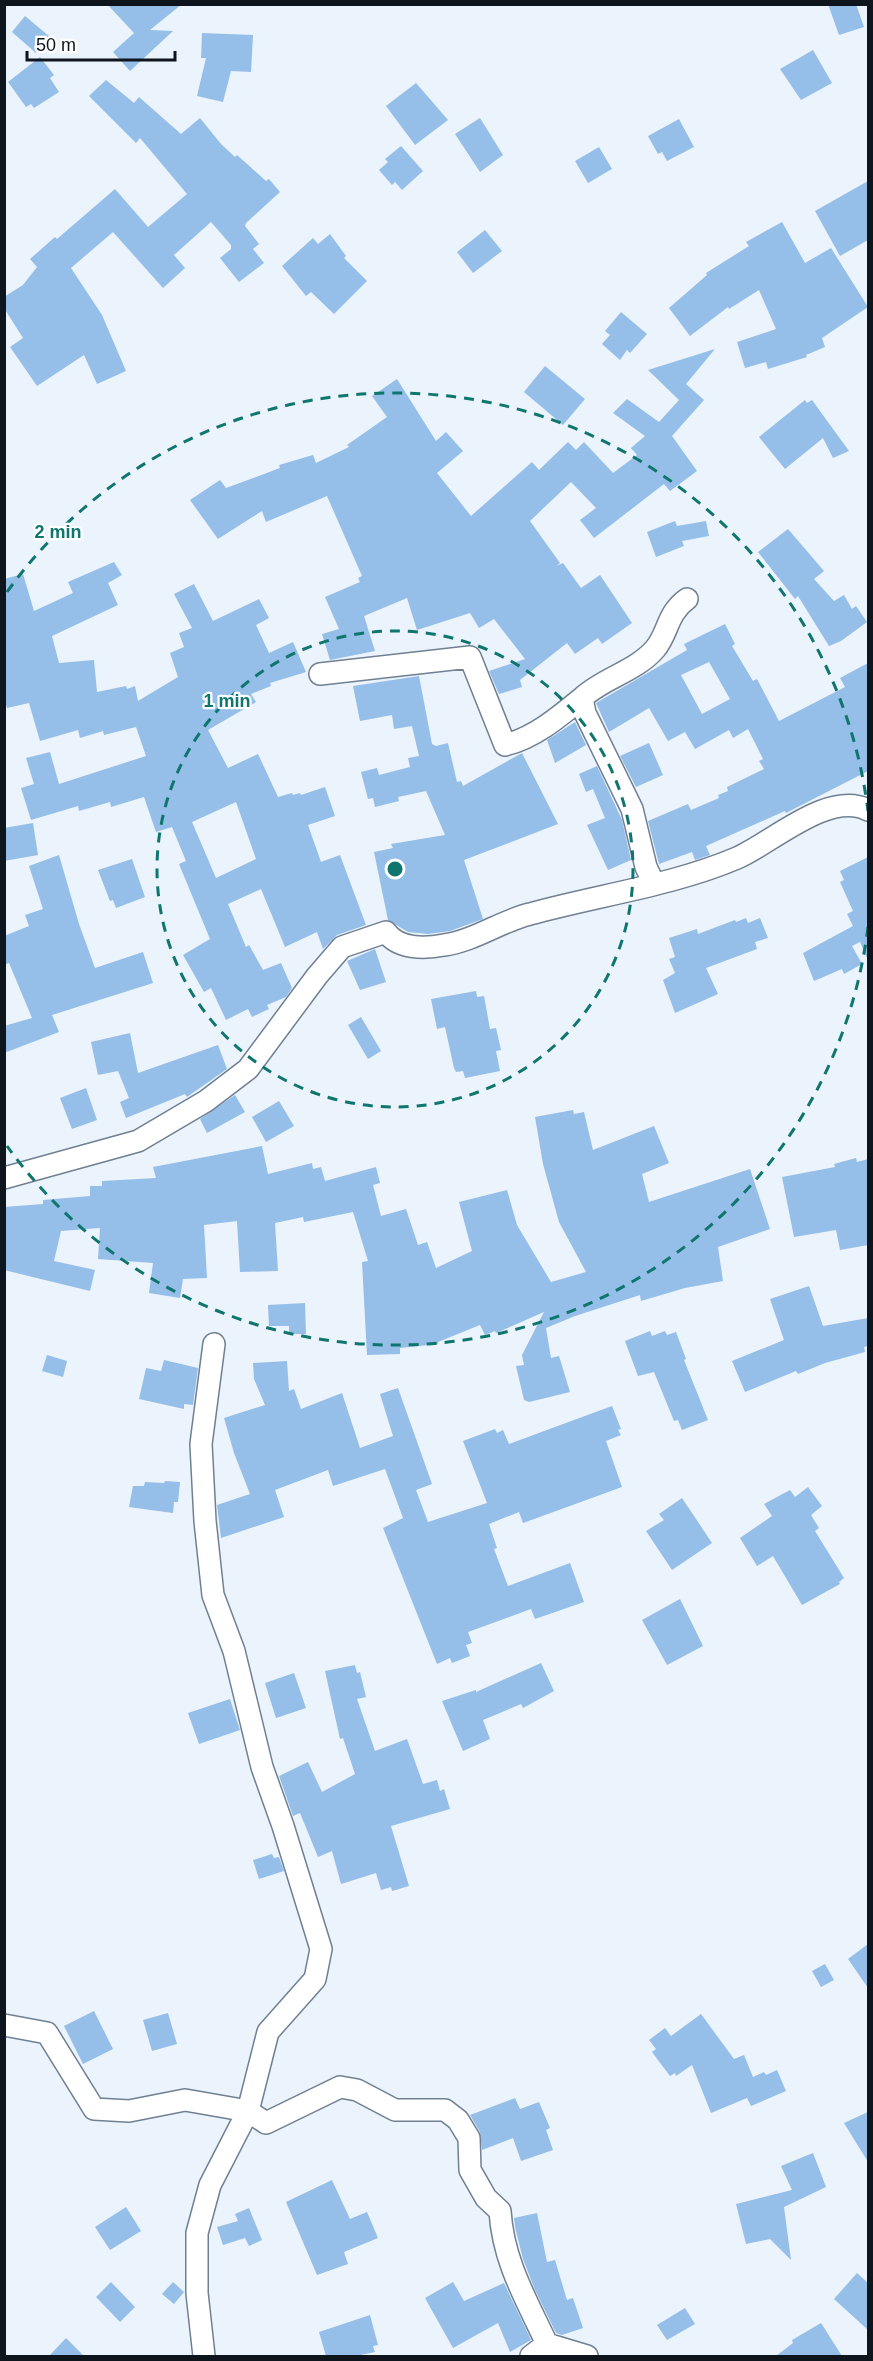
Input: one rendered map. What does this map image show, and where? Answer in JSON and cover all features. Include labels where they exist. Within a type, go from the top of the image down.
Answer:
[{"type":"street","points":[[320,674],[470,657],[505,745],[518,742],[557,719],[596,685],[631,668],[656,649],[668,621],[687,599]]},
{"type":"street","points":[[582,698],[585,713],[632,810],[646,867],[654,884]]},
{"type":"street","points":[[4,1178],[138,1141],[228,1087],[248,1069],[317,976],[342,947],[386,932],[399,945],[445,945],[528,914],[654,884],[738,858],[783,830],[837,806],[861,806],[868,810]]},
{"type":"street","points":[[204,2356],[197,2293],[197,2234],[210,2185],[248,2111],[268,2032],[315,1979],[321,1949],[262,1767],[234,1651],[213,1595],[204,1521],[201,1444],[214,1344]]},
{"type":"street","points":[[4,2025],[47,2033],[94,2109],[129,2111],[185,2100],[248,2111],[266,2123],[340,2087],[357,2090],[395,2110],[445,2110],[458,2120],[469,2138],[470,2170],[486,2198],[500,2211],[502,2239],[539,2350],[587,2356]]},
{"type":"building","points":[[107,4],[182,4],[150,30],[173,31],[130,71],[113,52],[134,33]]},
{"type":"building","points":[[828,4],[856,4],[864,27],[839,35]]},
{"type":"building","points":[[25,16],[50,37],[36,53],[12,32]]},
{"type":"building","points":[[202,33],[253,35],[251,72],[231,71],[223,102],[197,96],[206,58],[201,58]]},
{"type":"building","points":[[813,50],[832,83],[801,100],[780,69]]},
{"type":"building","points":[[40,57],[54,75],[50,78],[59,92],[34,108],[31,104],[26,107],[8,82]]},
{"type":"building","points":[[106,80],[134,103],[139,97],[181,134],[200,118],[235,157],[237,155],[266,181],[269,179],[280,192],[245,226],[259,244],[253,249],[264,263],[239,282],[220,258],[231,249],[231,245],[211,222],[174,255],[185,268],[163,288],[113,232],[71,268],[102,315],[126,371],[97,384],[84,355],[37,386],[10,347],[23,338],[4,308],[4,297],[23,285],[37,267],[30,259],[115,189],[148,227],[187,194],[140,138],[136,143],[89,96]]},
{"type":"building","points":[[416,83],[448,120],[415,145],[386,106]]},
{"type":"building","points":[[480,118],[503,155],[480,172],[455,134]]},
{"type":"building","points":[[679,119],[694,147],[667,161],[662,152],[658,154],[648,136]]},
{"type":"building","points":[[401,146],[423,171],[402,190],[395,182],[392,185],[379,170],[388,162],[385,159]]},
{"type":"building","points":[[599,147],[612,169],[588,183],[575,161]]},
{"type":"building","points":[[868,181],[868,240],[840,256],[815,211]]},
{"type":"building","points":[[782,222],[805,263],[831,248],[868,307],[822,338],[825,347],[806,355],[807,357],[768,369],[766,362],[745,368],[737,342],[776,329],[759,290],[729,309],[728,307],[690,336],[669,308],[707,275],[706,273],[749,246],[746,242]]},
{"type":"building","points":[[485,230],[502,251],[473,273],[457,252]]},
{"type":"building","points":[[330,234],[346,256],[344,258],[367,281],[334,314],[311,292],[306,296],[282,266],[313,238],[318,244]]},
{"type":"building","points":[[621,312],[647,334],[630,353],[627,350],[620,360],[602,344],[610,335],[605,331]]},
{"type":"building","points":[[715,349],[686,384],[704,400],[672,436],[697,471],[670,491],[664,484],[594,538],[580,520],[596,508],[571,482],[530,521],[560,563],[556,566],[563,563],[581,588],[600,575],[632,623],[602,644],[598,638],[575,654],[567,643],[520,680],[522,687],[499,694],[489,671],[525,659],[494,619],[479,628],[470,613],[417,630],[407,598],[364,616],[375,651],[330,660],[322,634],[339,629],[325,597],[360,582],[358,578],[362,576],[327,496],[266,522],[262,511],[218,539],[190,500],[220,480],[226,488],[280,468],[279,465],[313,455],[316,463],[349,447],[347,445],[387,417],[372,396],[397,379],[436,441],[446,432],[463,451],[437,473],[471,516],[532,462],[539,470],[568,442],[576,450],[584,442],[613,473],[637,455],[631,448],[645,436],[613,413],[627,399],[659,422],[679,400],[648,370]]},
{"type":"building","points":[[545,366],[585,399],[563,425],[524,392]]},
{"type":"building","points":[[805,400],[807,403],[812,400],[849,451],[833,458],[823,438],[785,469],[759,437]]},
{"type":"building","points":[[675,521],[677,526],[706,521],[709,536],[682,541],[684,546],[656,557],[647,532]]},
{"type":"building","points":[[788,529],[824,571],[814,579],[834,601],[844,595],[852,609],[856,606],[867,622],[841,641],[829,646],[798,596],[795,599],[758,552]]},
{"type":"building","points":[[114,562],[122,575],[108,583],[118,605],[52,636],[59,663],[94,660],[97,692],[135,686],[138,701],[178,677],[170,653],[184,647],[179,633],[192,628],[174,594],[194,584],[213,621],[259,599],[269,618],[256,625],[269,653],[293,642],[306,672],[270,683],[271,686],[251,694],[256,702],[208,730],[228,768],[258,754],[278,797],[292,793],[301,795],[325,787],[335,816],[308,825],[321,862],[340,855],[366,925],[337,935],[323,949],[317,932],[285,947],[261,889],[228,904],[246,947],[249,945],[263,970],[281,963],[292,988],[286,997],[267,1005],[269,1009],[252,1017],[248,1009],[226,1020],[211,988],[204,992],[183,955],[210,939],[179,864],[186,861],[172,827],[156,832],[144,797],[111,807],[110,802],[79,811],[78,806],[31,820],[21,788],[34,784],[26,758],[50,752],[59,784],[146,756],[136,727],[104,735],[103,731],[80,738],[78,730],[40,741],[29,703],[7,708],[4,698],[4,579],[23,574],[34,611],[73,593],[68,582]],"holes":[[[236,802],[256,859],[216,878],[192,822]]]},
{"type":"building","points":[[725,624],[735,644],[732,646],[753,681],[757,679],[779,721],[845,687],[840,678],[868,663],[868,771],[786,813],[785,811],[706,846],[710,855],[695,860],[692,852],[659,864],[648,821],[688,804],[691,810],[719,798],[718,795],[728,791],[727,787],[764,769],[759,761],[763,759],[748,729],[733,738],[729,730],[695,749],[685,732],[668,741],[649,708],[609,732],[596,703],[687,650],[684,644]],"holes":[[[709,662],[730,699],[702,714],[681,675]]]},
{"type":"building","points":[[419,676],[432,744],[436,746],[448,743],[457,782],[461,781],[463,786],[522,753],[558,824],[464,860],[483,919],[450,931],[428,934],[408,932],[388,920],[374,852],[393,848],[391,844],[445,835],[426,791],[398,797],[399,801],[375,807],[373,798],[368,799],[361,772],[377,768],[379,775],[410,767],[408,758],[419,756],[412,726],[394,729],[392,715],[360,721],[353,686]]},
{"type":"building","points":[[575,722],[586,745],[555,763],[547,740]]},
{"type":"building","points":[[649,743],[663,775],[636,787],[620,756]]},
{"type":"building","points":[[597,766],[622,820],[631,860],[608,870],[587,825],[605,818],[593,789],[586,792],[579,774]]},
{"type":"building","points":[[33,823],[38,855],[4,861],[4,828]]},
{"type":"building","points":[[59,855],[79,924],[95,968],[143,952],[153,983],[52,1015],[59,1032],[4,1053],[4,1026],[32,1018],[9,963],[4,965],[4,936],[29,926],[25,915],[43,909],[29,866]]},
{"type":"building","points":[[868,857],[868,960],[860,942],[852,946],[862,964],[844,974],[842,969],[814,981],[803,953],[853,926],[847,914],[853,911],[840,882],[844,880],[840,871]]},
{"type":"building","points":[[132,859],[145,897],[116,908],[113,900],[110,901],[98,870]]},
{"type":"building","points":[[746,918],[748,923],[760,918],[768,938],[755,942],[757,949],[706,968],[718,994],[675,1013],[663,980],[675,973],[669,959],[675,957],[669,938],[697,929],[698,934]]},
{"type":"building","points":[[375,949],[386,982],[360,990],[347,961]]},
{"type":"building","points":[[476,991],[477,997],[484,996],[490,1029],[496,1028],[501,1050],[496,1051],[500,1071],[465,1078],[463,1071],[456,1072],[454,1068],[445,1027],[437,1029],[431,999]]},
{"type":"building","points":[[361,1017],[381,1051],[368,1059],[348,1025]]},
{"type":"building","points":[[130,1033],[138,1073],[218,1045],[227,1069],[187,1097],[185,1094],[126,1118],[120,1102],[129,1098],[118,1071],[98,1075],[91,1042]]},
{"type":"building","points":[[86,1088],[97,1120],[72,1129],[60,1098]]},
{"type":"building","points":[[235,1095],[245,1112],[207,1133],[200,1119]]},
{"type":"building","points":[[279,1101],[294,1126],[266,1142],[252,1117]]},
{"type":"building","points":[[573,1110],[574,1114],[584,1112],[593,1150],[654,1126],[669,1163],[642,1174],[649,1202],[750,1169],[770,1229],[718,1247],[723,1281],[685,1288],[641,1301],[640,1295],[546,1328],[551,1358],[559,1356],[570,1392],[529,1402],[524,1400],[516,1366],[524,1365],[522,1355],[544,1312],[496,1333],[495,1331],[485,1335],[480,1325],[438,1342],[438,1344],[400,1348],[400,1354],[367,1355],[362,1262],[368,1261],[353,1212],[304,1222],[303,1217],[275,1223],[278,1271],[240,1272],[237,1221],[204,1225],[207,1278],[183,1279],[180,1298],[149,1293],[153,1263],[98,1259],[100,1228],[61,1231],[54,1261],[95,1270],[90,1291],[4,1270],[4,1207],[43,1204],[43,1200],[90,1196],[90,1186],[102,1186],[102,1181],[156,1178],[153,1167],[262,1146],[268,1174],[312,1163],[313,1169],[321,1167],[325,1181],[376,1167],[380,1183],[373,1185],[381,1216],[406,1209],[418,1245],[427,1242],[436,1268],[472,1251],[459,1202],[507,1190],[517,1225],[551,1282],[586,1272],[559,1222],[543,1164],[535,1117]]},
{"type":"building","points":[[856,1158],[857,1162],[868,1159],[868,1245],[840,1250],[836,1230],[794,1237],[782,1177],[835,1167],[834,1164]]},
{"type":"building","points":[[809,1286],[823,1326],[868,1318],[868,1346],[864,1347],[865,1352],[825,1363],[798,1374],[796,1371],[745,1392],[732,1361],[784,1340],[770,1299]]},
{"type":"building","points":[[305,1303],[306,1334],[289,1334],[289,1326],[269,1326],[268,1305]]},
{"type":"building","points":[[650,1331],[652,1336],[665,1331],[667,1335],[676,1332],[686,1359],[684,1360],[708,1420],[682,1430],[678,1420],[674,1421],[654,1372],[638,1376],[625,1341]]},
{"type":"building","points":[[47,1355],[67,1361],[63,1377],[42,1371]]},
{"type":"building","points":[[164,1360],[198,1368],[193,1405],[184,1404],[184,1409],[139,1399],[146,1368],[161,1371]]},
{"type":"building","points":[[287,1361],[289,1391],[294,1389],[301,1409],[342,1393],[360,1448],[393,1436],[380,1394],[398,1388],[432,1484],[416,1490],[428,1522],[487,1503],[463,1441],[495,1429],[497,1433],[503,1430],[509,1444],[612,1406],[621,1435],[606,1441],[622,1487],[523,1523],[519,1512],[489,1524],[497,1548],[494,1549],[508,1586],[570,1563],[584,1602],[535,1619],[531,1609],[468,1632],[472,1643],[466,1645],[470,1656],[452,1663],[450,1658],[437,1664],[383,1528],[403,1518],[385,1469],[333,1486],[328,1470],[275,1490],[284,1517],[221,1538],[217,1505],[250,1494],[234,1453],[224,1418],[265,1405],[254,1379],[253,1363]]},
{"type":"building","points":[[165,1481],[180,1482],[178,1502],[174,1502],[173,1513],[129,1507],[133,1486],[144,1486],[145,1482],[164,1483]]},
{"type":"building","points":[[808,1487],[822,1506],[811,1515],[819,1528],[815,1531],[844,1578],[839,1582],[840,1584],[802,1605],[773,1556],[757,1566],[740,1538],[772,1516],[764,1504],[790,1490],[795,1497]]},
{"type":"building","points":[[682,1498],[712,1543],[672,1570],[646,1531],[664,1520],[659,1514]]},
{"type":"building","points":[[680,1599],[703,1646],[667,1665],[642,1620]]},
{"type":"building","points":[[541,1663],[554,1691],[523,1708],[521,1704],[483,1720],[490,1739],[463,1751],[442,1701],[476,1690],[476,1692]]},
{"type":"building","points":[[355,1665],[357,1673],[360,1672],[366,1697],[357,1699],[375,1751],[407,1739],[423,1784],[437,1780],[440,1791],[444,1789],[450,1809],[391,1826],[409,1886],[392,1891],[391,1887],[381,1890],[376,1873],[341,1884],[332,1851],[318,1857],[300,1813],[293,1816],[279,1776],[308,1762],[322,1792],[355,1774],[343,1738],[340,1739],[325,1671]]},
{"type":"building","points":[[294,1673],[306,1708],[276,1718],[265,1683]]},
{"type":"building","points":[[230,1699],[240,1730],[199,1744],[188,1713]]},
{"type":"building","points":[[272,1854],[274,1858],[279,1857],[284,1871],[259,1879],[253,1860]]},
{"type":"building","points":[[868,1944],[868,1988],[848,1959]]},
{"type":"building","points":[[825,1964],[834,1980],[821,1987],[812,1971]]},
{"type":"building","points":[[94,2011],[113,2049],[83,2064],[64,2026]]},
{"type":"building","points":[[168,2013],[177,2044],[152,2051],[143,2020]]},
{"type":"building","points":[[701,2014],[734,2059],[744,2055],[753,2077],[777,2070],[786,2091],[751,2106],[747,2098],[711,2113],[692,2065],[676,2076],[675,2073],[670,2076],[652,2052],[656,2049],[649,2040],[665,2028],[671,2036]]},
{"type":"building","points":[[515,2098],[520,2109],[539,2102],[550,2128],[546,2130],[553,2150],[521,2161],[513,2138],[482,2150],[480,2132],[470,2115]]},
{"type":"building","points":[[868,2112],[868,2162],[844,2123]]},
{"type":"building","points":[[813,2153],[826,2187],[784,2207],[791,2260],[770,2239],[746,2244],[736,2204],[792,2190],[781,2166]]},
{"type":"building","points":[[332,2180],[350,2219],[367,2212],[378,2238],[344,2252],[348,2264],[317,2275],[286,2202]]},
{"type":"building","points":[[126,2207],[141,2231],[110,2250],[95,2227]]},
{"type":"building","points":[[249,2208],[262,2240],[249,2246],[245,2238],[223,2245],[217,2227],[238,2221],[235,2214]]},
{"type":"building","points":[[537,2213],[547,2262],[555,2260],[567,2300],[573,2298],[583,2328],[562,2335],[556,2333],[535,2290],[523,2259],[515,2227],[514,2218]]},
{"type":"building","points":[[857,2273],[868,2283],[868,2330],[834,2299]]},
{"type":"building","points":[[111,2282],[135,2307],[120,2322],[96,2297]]},
{"type":"building","points":[[173,2282],[184,2292],[174,2304],[162,2294]]},
{"type":"building","points":[[453,2282],[464,2301],[504,2283],[531,2340],[510,2352],[498,2323],[453,2348],[425,2298]]},
{"type":"building","points":[[685,2308],[695,2324],[667,2340],[657,2325]]},
{"type":"building","points":[[370,2315],[378,2345],[373,2346],[375,2352],[356,2356],[326,2356],[319,2332]]},
{"type":"building","points":[[821,2323],[842,2356],[776,2356],[793,2343],[792,2340]]},
{"type":"building","points":[[66,2338],[84,2356],[49,2356]]}]
